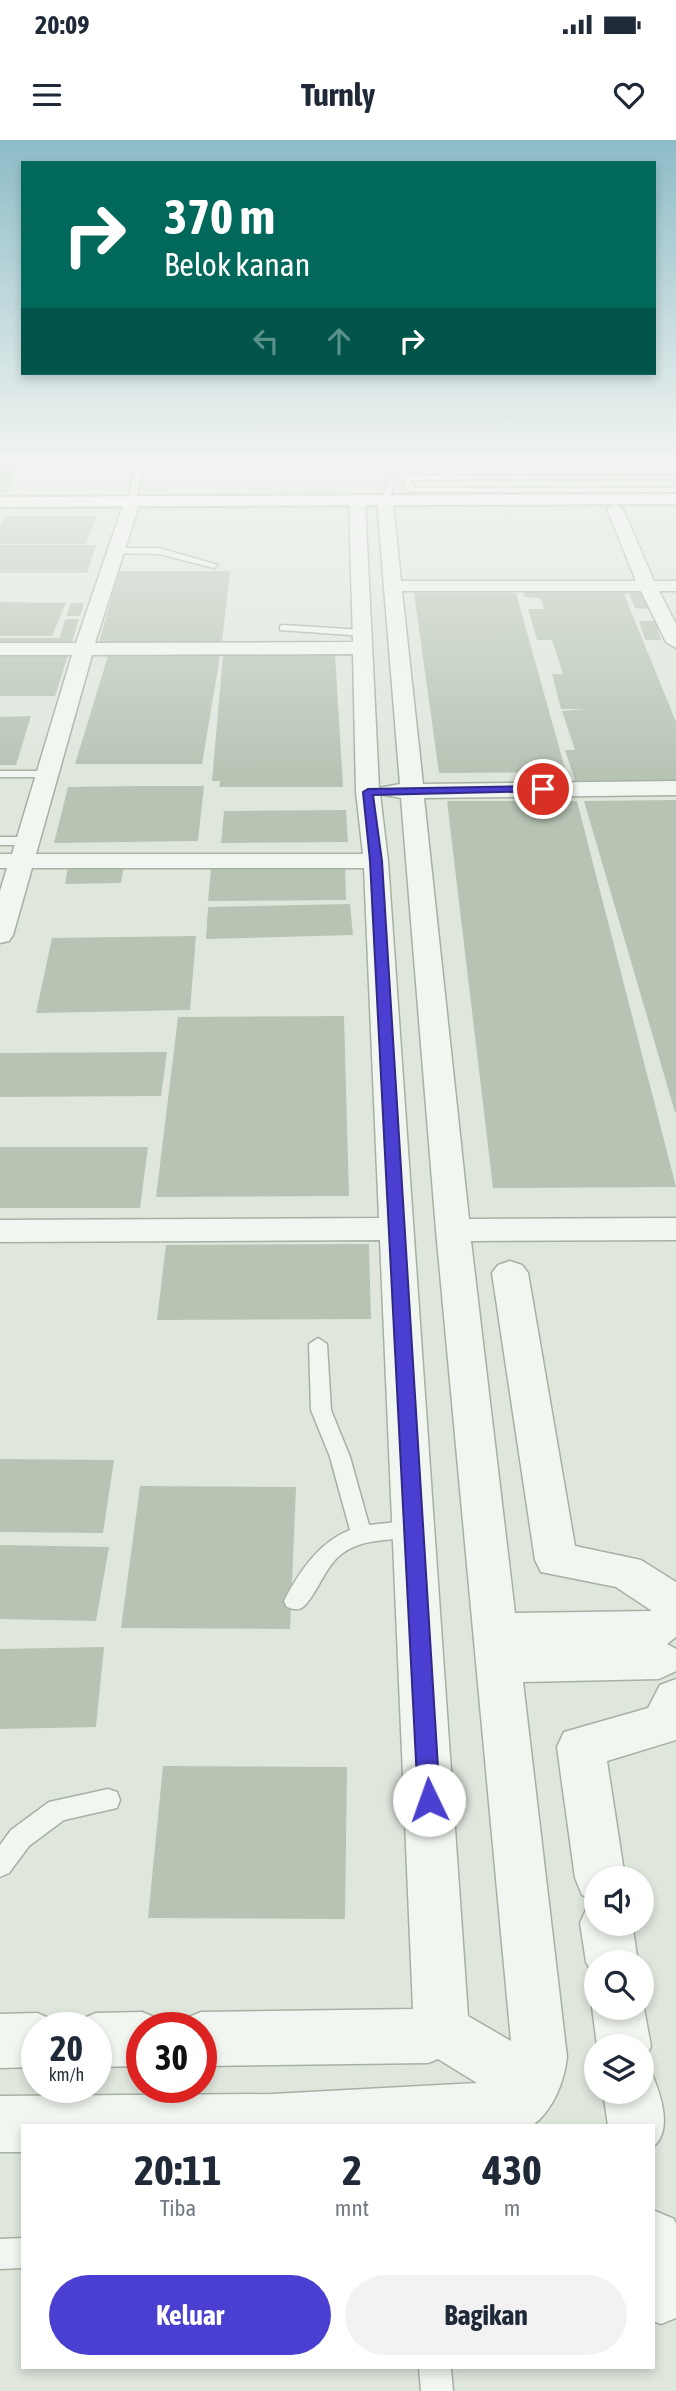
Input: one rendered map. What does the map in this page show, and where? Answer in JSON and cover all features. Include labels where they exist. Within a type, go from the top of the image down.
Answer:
[{"type":"street","points":[[0,935],[18,854],[49,774],[84,648],[112,562]]},
{"type":"street","points":[[217,2039],[428,2036],[438,2029],[441,2018],[376,861],[368,792],[363,641],[371,562]]},
{"type":"street","points":[[0,2124],[272,2122],[441,2115],[508,2109],[522,2100],[538,2072],[540,2057],[453,1230],[394,586],[390,562]]},
{"type":"street","points":[[638,562],[676,642]]},
{"type":"street","points":[[394,586],[676,586]]},
{"type":"street","points":[[0,649],[363,641]]},
{"type":"street","points":[[368,792],[676,788]]},
{"type":"street","points":[[18,854],[376,861]]},
{"type":"street","points":[[0,1231],[397,1229]]},
{"type":"street","points":[[453,1230],[676,1229]]},
{"type":"street","points":[[510,1273],[556,1560],[626,1572],[670,1646],[664,1724],[581,1747],[598,1866]]},
{"type":"street","points":[[497,1648],[670,1646]]},
{"type":"street","points":[[438,2029],[532,2084]]},
{"type":"street","points":[[0,2041],[21,2040]]},
{"type":"street","points":[[633,2104],[636,2124]]},
{"type":"lane","points":[[203,562],[214,565]]},
{"type":"lane","points":[[283,628],[363,641]]},
{"type":"lane","points":[[0,774],[49,774]]},
{"type":"lane","points":[[0,841],[18,854]]},
{"type":"lane","points":[[317,1344],[321,1410],[340,1457],[361,1533]]},
{"type":"lane","points":[[295,1601],[327,1553],[345,1539],[361,1533],[415,1528]]},
{"type":"lane","points":[[0,1866],[20,1838],[58,1810],[108,1800]]},
{"type":"lane","points":[[0,2254],[21,2253]]},
{"type":"lane","points":[[435,2369],[437,2391]]},
{"type":"building","points":[[0,562],[91,562],[87,573],[0,573]]},
{"type":"building","points":[[119,571],[230,571],[222,642],[99,642]]},
{"type":"building","points":[[522,589],[640,590],[648,609],[635,608],[629,593],[624,594],[676,722],[676,780],[575,781],[565,750],[575,750],[562,711],[585,709],[561,709],[552,674],[563,674],[552,640],[537,640],[528,609],[544,609],[540,598],[525,597]]},
{"type":"building","points":[[414,593],[516,593],[566,772],[439,773]]},
{"type":"building","points":[[0,602],[66,603],[52,636],[0,636]]},
{"type":"building","points":[[71,603],[84,603],[80,616],[66,616]]},
{"type":"building","points":[[65,619],[79,619],[72,642],[0,642],[0,638],[60,638]]},
{"type":"building","points":[[639,621],[655,621],[661,640],[645,640]]},
{"type":"building","points":[[0,652],[69,652],[55,696],[0,696]]},
{"type":"building","points":[[335,654],[343,787],[219,787],[220,781],[212,781],[223,655]]},
{"type":"building","points":[[108,656],[220,656],[202,764],[75,764]]},
{"type":"building","points":[[31,716],[16,765],[0,765],[0,717]]},
{"type":"building","points":[[204,786],[198,841],[54,843],[68,787]]},
{"type":"building","points":[[676,800],[676,1112],[675,1112],[584,801]]},
{"type":"building","points":[[447,801],[577,801],[676,1187],[493,1188]]},
{"type":"building","points":[[346,810],[348,842],[221,843],[224,811]]},
{"type":"building","points":[[124,866],[121,883],[65,884],[68,867]]},
{"type":"building","points":[[345,867],[346,900],[208,901],[211,869]]},
{"type":"building","points":[[350,904],[353,935],[206,939],[208,907]]},
{"type":"building","points":[[196,936],[190,1010],[36,1013],[52,938]]},
{"type":"building","points":[[344,1016],[349,1196],[156,1197],[178,1017]]},
{"type":"building","points":[[167,1052],[161,1096],[0,1097],[0,1053]]},
{"type":"building","points":[[0,1147],[148,1147],[140,1208],[0,1208]]},
{"type":"building","points":[[369,1244],[371,1319],[157,1320],[166,1245]]},
{"type":"building","points":[[0,1459],[114,1460],[103,1533],[0,1532]]},
{"type":"building","points":[[140,1486],[296,1487],[290,1629],[121,1628]]},
{"type":"building","points":[[0,1545],[109,1547],[96,1621],[0,1619]]},
{"type":"building","points":[[104,1647],[96,1727],[0,1729],[0,1649]]},
{"type":"building","points":[[163,1766],[347,1767],[345,1919],[148,1918]]},
{"type":"route","points":[[429,1800],[376,861],[368,792],[543,789]]}]
